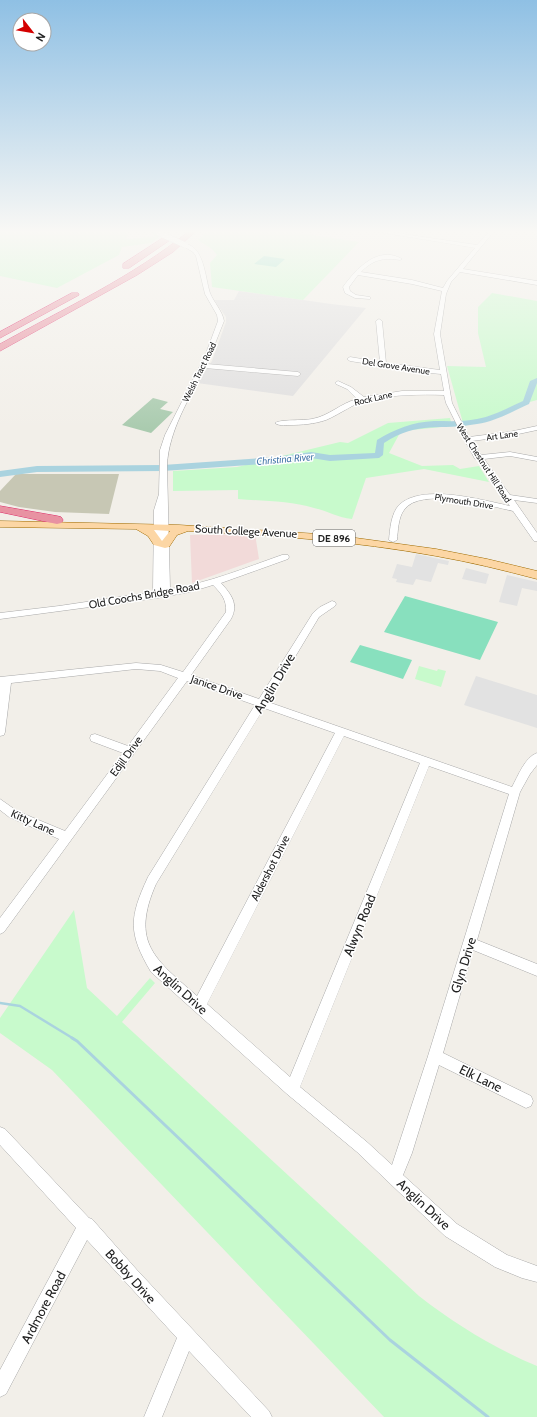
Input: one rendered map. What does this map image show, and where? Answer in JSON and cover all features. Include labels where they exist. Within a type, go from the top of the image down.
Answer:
[{"type":"highway","points":[[0,335],[70,297]]},
{"type":"highway","points":[[0,343],[82,297]]},
{"type":"highway","points":[[0,348],[91,297]]},
{"type":"highway","points":[[0,509],[57,520]]},
{"type":"main road","name":"South College Avenue","points":[[0,519],[254,525],[393,540],[467,552],[537,570]]},
{"type":"main road","name":"South College Avenue","points":[[0,524],[132,526],[161,524],[187,528],[256,530],[365,541],[537,570]]},
{"type":"main road","points":[[132,526],[152,533],[161,544],[173,533],[187,528]]},
{"type":"street","name":"Welsh Tract Road","points":[[157,595],[161,524],[165,502],[163,494],[164,450],[168,435],[203,366],[220,328],[221,318],[210,297]]},
{"type":"street","points":[[362,297],[368,298]]},
{"type":"street","name":"West Chestnut Hill Road","points":[[443,297],[437,334],[447,393],[457,422],[478,457],[537,539]]},
{"type":"street","points":[[379,321],[383,364]]},
{"type":"street","name":"Del Grove Avenue","points":[[350,359],[419,370],[443,372]]},
{"type":"street","points":[[203,366],[298,374]]},
{"type":"street","points":[[338,382],[349,388],[363,400]]},
{"type":"street","name":"Rock Lane","points":[[278,423],[313,421],[323,418],[349,404],[400,392],[447,393]]},
{"type":"street","name":"Art Lane","points":[[466,439],[509,434],[537,428]]},
{"type":"street","points":[[478,457],[510,454],[537,459]]},
{"type":"street","name":"Plymouth Drive","points":[[393,540],[400,510],[409,501],[420,497],[439,496],[515,509]]},
{"type":"street","points":[[507,497],[537,501]]},
{"type":"street","name":"Welsh Tract Road","points":[[161,544],[166,593]]},
{"type":"street","name":"Old Coochs Bridge Road","points":[[0,616],[157,595],[215,582],[285,557]]},
{"type":"street","name":"Edjil Drive","points":[[0,928],[230,614],[230,601],[215,582]]},
{"type":"street","name":"Anglin Drive","points":[[332,604],[316,615],[152,880],[141,907],[139,918],[139,932],[144,951],[156,968],[292,1089],[362,1147],[451,1230],[501,1261],[522,1270],[537,1274]]},
{"type":"street","name":"Janice Drive","points":[[3,681],[147,666],[161,668],[515,792]]},
{"type":"street","points":[[0,732],[3,681]]},
{"type":"street","name":"Aldershot Drive","points":[[199,1006],[341,731]]},
{"type":"street","points":[[95,738],[130,751]]},
{"type":"street","name":"Glyn Drive","points":[[395,1177],[405,1153],[515,792],[526,771],[537,757]]},
{"type":"street","name":"Alwyn Road","points":[[292,1089],[426,761]]},
{"type":"street","name":"Kitty Lane","points":[[0,804],[13,814],[67,837]]},
{"type":"street","points":[[470,943],[537,970]]},
{"type":"street","name":"Elk Lane","points":[[435,1056],[526,1101]]},
{"type":"street","name":"Bobby Drive","points":[[0,1134],[86,1225],[186,1337],[263,1417]]},
{"type":"street","name":"Ardmore Road","points":[[0,1388],[86,1225]]},
{"type":"street","points":[[153,1417],[186,1337]]},
{"type":"shaded area","points":[[236,297],[282,297],[366,308],[293,396],[197,383],[212,361],[226,322],[226,317],[214,300],[234,300]]},
{"type":"shaded area","points":[[16,474],[119,474],[109,514],[55,512],[19,507],[0,502],[0,491]]},
{"type":"shaded area","points":[[255,534],[259,559],[192,583],[190,535]]},
{"type":"shaded area","points":[[416,554],[449,561],[448,565],[438,563],[431,582],[416,579],[413,585],[396,582],[397,579],[392,578],[397,564],[412,567]]},
{"type":"shaded area","points":[[466,568],[489,574],[486,584],[462,579]]},
{"type":"shaded area","points":[[507,575],[537,582],[537,591],[522,588],[517,606],[499,602]]},
{"type":"shaded area","points":[[476,676],[537,695],[537,728],[464,705]]},
{"type":"green space","points":[[283,297],[306,297],[303,300]]},
{"type":"green space","points":[[488,297],[515,297],[537,301],[537,400],[519,405],[491,419],[463,423],[447,366],[486,367],[478,333],[478,307]]},
{"type":"green space","points":[[153,398],[168,402],[160,409],[173,412],[151,433],[122,425]]},
{"type":"green space","points":[[450,418],[452,426],[401,431],[389,453],[422,466],[453,465],[460,469],[479,466],[489,482],[424,469],[366,478],[352,519],[296,504],[238,499],[238,490],[173,491],[173,471],[237,467],[340,442],[348,443],[388,423]]},
{"type":"green space","points":[[405,596],[498,622],[480,660],[384,632]]},
{"type":"green space","points":[[360,645],[412,660],[403,679],[350,662]]},
{"type":"green space","points":[[419,666],[437,671],[438,669],[446,671],[441,687],[415,679]]},
{"type":"green space","points":[[74,910],[87,988],[117,1016],[150,978],[155,983],[122,1022],[419,1296],[475,1335],[537,1366],[537,1417],[384,1417],[52,1070],[0,1033],[0,1018]]},
{"type":"waterway","name":"Christina River","points":[[0,474],[37,469],[163,468],[276,460],[311,455],[330,458],[379,455],[380,442],[394,433],[407,428],[421,425],[476,422],[499,416],[526,402],[534,381],[537,380]]},
{"type":"waterway","points":[[0,1003],[20,1006],[74,1039]]},
{"type":"waterway","points":[[72,1038],[77,1041],[390,1340],[488,1417]]}]
